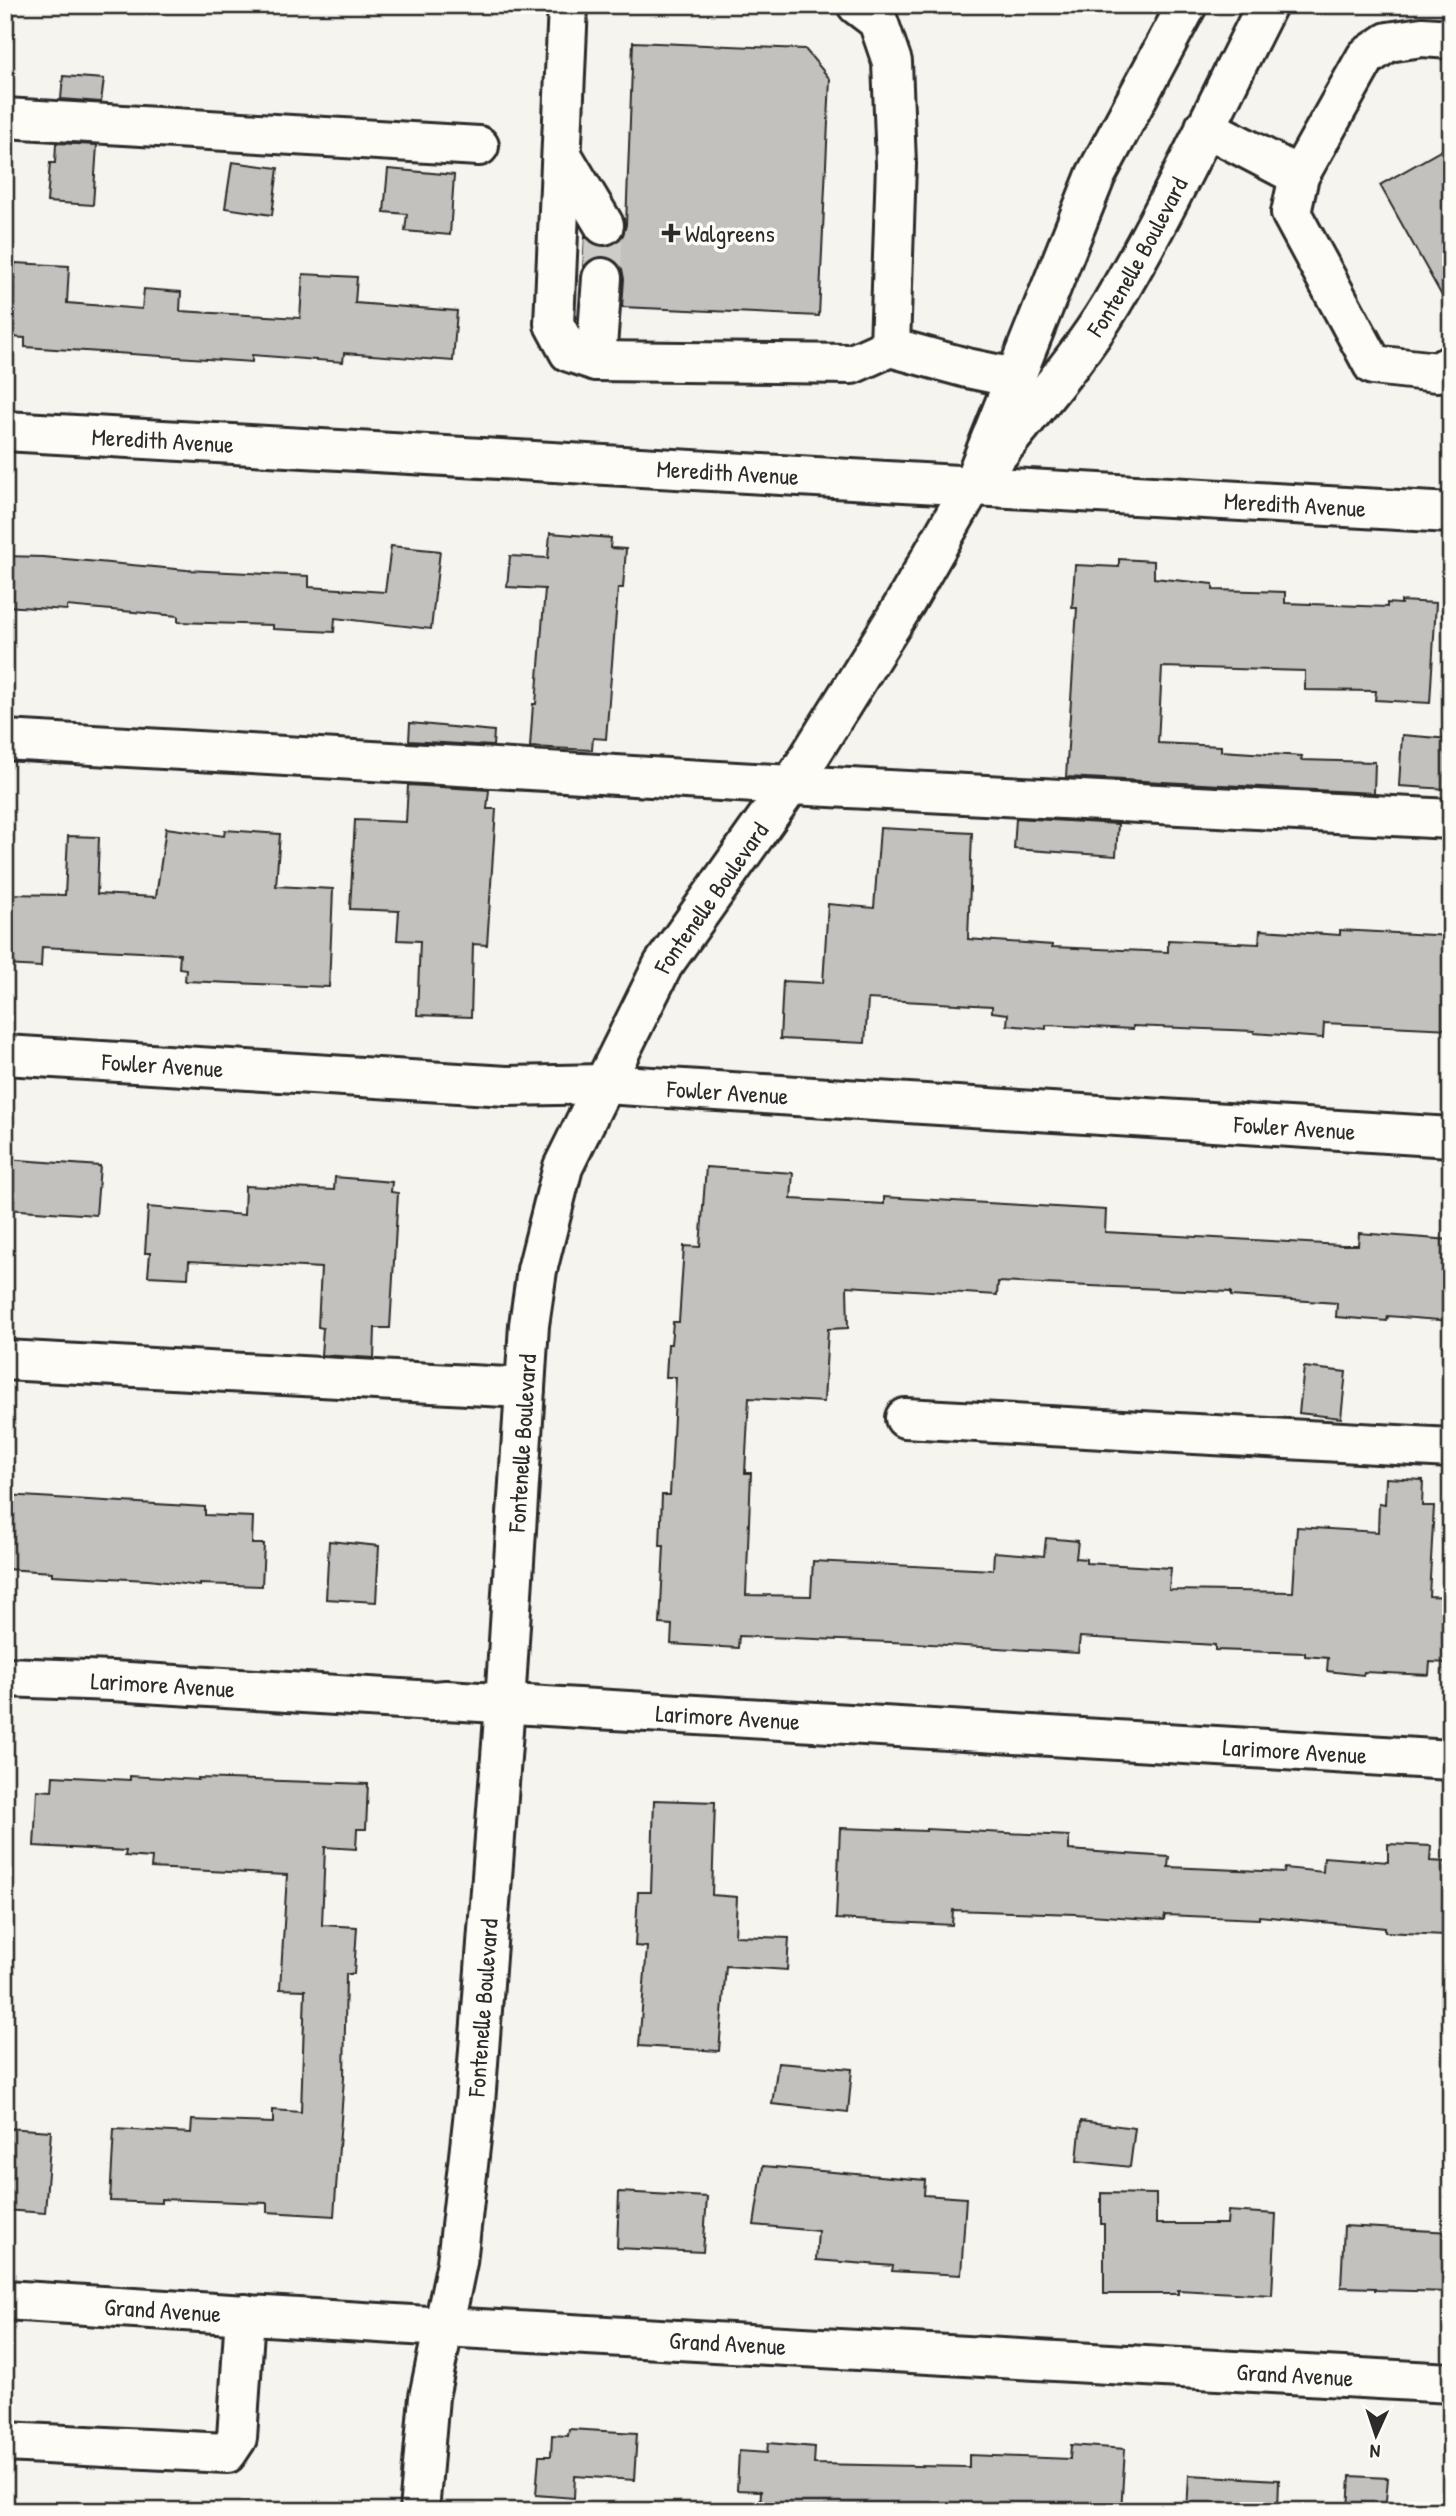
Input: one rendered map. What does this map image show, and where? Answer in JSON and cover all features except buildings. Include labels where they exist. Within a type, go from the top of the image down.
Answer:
[{"type":"street","points":[[568,5],[554,324],[569,352],[596,361],[852,364],[890,347],[1015,378]]},
{"type":"street","points":[[857,5],[878,21],[892,62],[896,164],[890,347]]},
{"type":"street","points":[[1161,55],[1171,5]]},
{"type":"street","name":"Fontenelle Boulevard","points":[[419,2511],[429,2397],[457,2262],[475,2103],[505,1704],[528,1325],[537,1270],[563,1167],[663,965],[790,785],[898,614],[972,486],[1096,175],[1187,5]]},
{"type":"street","name":"Fontenelle Boulevard","points":[[972,486],[1058,379],[1110,306],[1267,5]]},
{"type":"street","points":[[1451,39],[1422,37],[1388,42],[1366,57],[1299,176],[1291,213],[1373,365],[1437,372],[1451,365]]},
{"type":"street","points":[[5,118],[479,146]]},
{"type":"street","points":[[1205,127],[1299,176]]},
{"type":"street","points":[[562,155],[604,225]]},
{"type":"street","points":[[596,361],[602,278]]},
{"type":"street","name":"Meredith Avenue","points":[[5,431],[1451,513]]},
{"type":"street","points":[[5,740],[790,785],[1451,819]]},
{"type":"street","name":"Fowler Avenue","points":[[5,1055],[507,1086],[604,1084],[1451,1137]]},
{"type":"street","points":[[5,1360],[525,1388]]},
{"type":"street","points":[[905,1418],[1451,1448]]},
{"type":"street","name":"Larimore Avenue","points":[[5,1677],[112,1681],[1451,1760]]},
{"type":"street","name":"Grand Avenue","points":[[5,2300],[1451,2383]]},
{"type":"street","points":[[5,2442],[227,2453],[237,2438],[245,2314]]},
{"type":"tunnel","points":[[602,278],[604,225]]},
{"type":"place","name":"Walgreens","points":[[671,233]]}]
